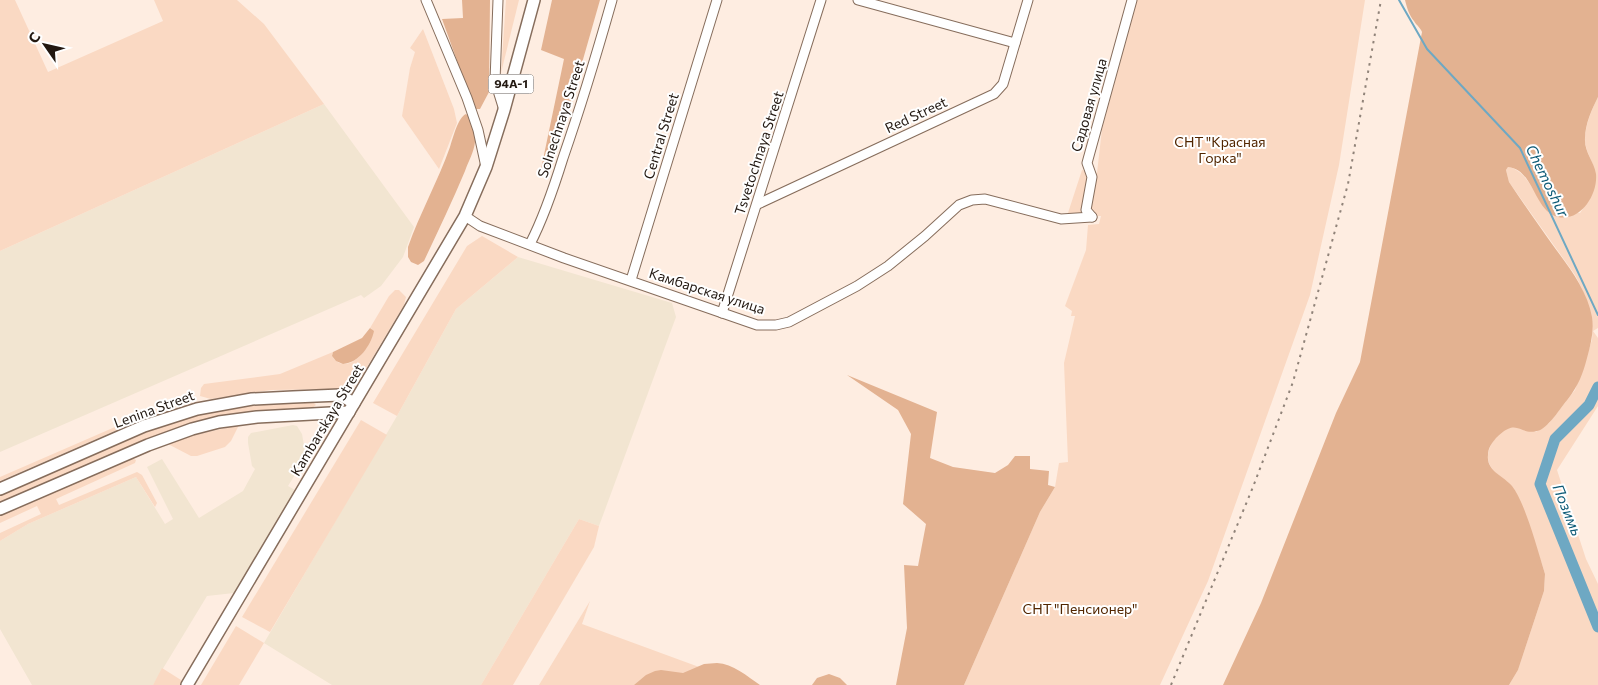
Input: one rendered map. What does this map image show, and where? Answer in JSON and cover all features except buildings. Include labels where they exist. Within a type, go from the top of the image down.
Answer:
[{"type":"main road","name":"94А-1","points":[[486,167],[504,110],[534,0]]},
{"type":"main road","name":"Kambarskaya Street","points":[[188,685],[465,216],[486,167]]},
{"type":"main road","points":[[352,408],[340,395],[358,387],[369,378]]},
{"type":"main road","name":"Lenina Street","points":[[0,488],[144,426],[177,414],[222,403],[252,399],[340,395]]},
{"type":"main road","points":[[0,509],[148,445],[192,429],[219,422],[257,417],[352,408]]},
{"type":"street","points":[[426,0],[470,106],[478,130],[486,167]]},
{"type":"street","points":[[498,0],[495,81],[504,110]]},
{"type":"street","name":"Solnechnaya Street","points":[[530,244],[556,180],[583,101],[612,0]]},
{"type":"street","name":"Central Street","points":[[631,280],[717,0]]},
{"type":"street","name":"Tsvetochnaya Street","points":[[722,313],[821,0]]},
{"type":"street","points":[[858,0],[1015,43]]},
{"type":"street","name":"Red Street","points":[[758,204],[994,94],[1003,84],[1028,0]]},
{"type":"street","name":"Садовая улица","points":[[1092,217],[1086,210],[1092,177],[1087,162],[1132,0]]},
{"type":"street","name":"Камбарская улица","points":[[465,216],[480,226],[564,258],[758,326],[789,322],[857,286],[888,266],[959,205],[972,200],[985,199],[1061,219],[1092,217]]},
{"type":"shaded area","points":[[462,0],[490,0],[489,92],[480,109],[476,109],[473,105],[442,19],[463,18]]},
{"type":"shaded area","points":[[552,0],[600,0],[552,168],[546,171],[541,169],[564,59],[541,50]]},
{"type":"shaded area","points":[[1405,0],[1598,0],[1598,97],[1585,133],[1586,148],[1596,174],[1596,182],[1591,198],[1581,211],[1574,215],[1558,217],[1550,213],[1538,200],[1529,182],[1523,175],[1517,170],[1508,167],[1506,170],[1509,182],[1581,287],[1590,307],[1593,322],[1591,343],[1582,375],[1572,394],[1554,417],[1546,426],[1537,431],[1531,432],[1514,427],[1509,428],[1496,438],[1488,452],[1490,465],[1496,473],[1512,486],[1525,512],[1545,574],[1544,591],[1518,670],[1509,685],[1223,685],[1261,603],[1336,413],[1360,362],[1422,32],[1407,9]]},
{"type":"shaded area","points":[[324,104],[414,227],[403,257],[381,286],[364,298],[361,295],[0,452],[0,251]]},
{"type":"shaded area","points":[[466,114],[473,123],[475,130],[473,149],[455,194],[424,261],[418,265],[411,262],[408,257],[408,247],[445,160],[458,123]]},
{"type":"shaded area","points":[[518,257],[672,303],[676,317],[599,526],[579,519],[481,685],[332,685],[264,643],[397,416],[456,309]]},
{"type":"shaded area","points":[[370,328],[374,331],[367,347],[359,357],[349,363],[343,364],[336,361],[332,356],[333,352],[362,338]]},
{"type":"shaded area","points":[[847,375],[937,412],[930,458],[953,467],[995,473],[1008,465],[1015,456],[1030,456],[1030,469],[1049,471],[1048,485],[1055,487],[1040,512],[964,685],[896,685],[907,628],[904,565],[918,566],[926,524],[903,504],[911,434],[898,410]]},
{"type":"shaded area","points":[[293,425],[297,426],[302,434],[306,457],[288,486],[295,490],[234,593],[207,596],[153,685],[32,685],[0,629],[0,541],[28,524],[136,477],[165,524],[173,519],[147,467],[162,459],[199,518],[243,491],[255,469],[252,466],[248,443],[248,437],[251,433]]},
{"type":"shaded area","points":[[717,663],[734,668],[760,685],[634,685],[646,675],[655,671],[683,673],[704,664]]},
{"type":"shaded area","points":[[829,674],[840,678],[847,685],[812,685],[817,678]]},
{"type":"green space","points":[[0,0],[15,0],[48,72],[163,21],[154,0],[237,0],[264,24],[324,104],[0,251]]},
{"type":"green space","points":[[506,0],[519,0],[501,73]]},
{"type":"green space","name":"СНТ \"Красная Горка\"","points":[[1137,0],[1365,0],[1339,165],[1310,295],[1208,581],[1160,685],[964,685],[1040,512],[1055,487],[1059,463],[1068,462],[1064,363],[1075,316],[1071,316],[1072,311],[1065,306],[1086,250],[1088,225],[1099,224],[1101,216],[1067,216],[1082,170],[1097,173],[1102,129]]},
{"type":"green space","points":[[423,29],[454,109],[457,123],[439,169],[402,116],[410,68],[415,52],[410,48]]},
{"type":"green space","points":[[1598,97],[1598,328],[1593,331],[1598,338],[1598,406],[1557,470],[1586,559],[1598,584],[1598,685],[1509,685],[1518,670],[1544,591],[1545,574],[1516,492],[1491,467],[1488,455],[1497,436],[1507,428],[1516,427],[1536,432],[1549,423],[1575,390],[1592,340],[1592,323],[1583,290],[1575,275],[1509,182],[1506,170],[1508,167],[1520,172],[1544,207],[1580,213],[1587,203],[1593,184],[1594,171],[1585,143],[1585,134],[1591,112]]},
{"type":"green space","points":[[482,236],[518,257],[456,309],[397,416],[373,403],[467,246]]},
{"type":"green space","points":[[395,290],[399,290],[406,297],[404,305],[361,377],[351,386],[337,389],[271,390],[211,399],[200,396],[201,388],[204,384],[280,374],[333,352],[332,356],[338,362],[345,364],[352,362],[364,352],[371,336],[372,329],[370,328],[389,296]]},
{"type":"green space","points":[[184,397],[188,401],[186,404],[163,410],[0,481],[0,477]]},
{"type":"green space","points":[[312,401],[316,405],[312,408],[240,413],[190,424],[136,444],[0,503],[0,495],[161,426],[199,415],[236,408]]},
{"type":"green space","points":[[361,420],[387,435],[270,632],[242,617]]},
{"type":"green space","points":[[239,425],[231,441],[225,447],[197,456],[191,456],[168,444],[194,435]]},
{"type":"green space","points":[[132,458],[136,460],[135,463],[56,499],[59,505],[137,472],[142,475],[157,503],[155,507],[136,477],[28,524],[0,541],[0,533],[41,514],[37,506],[0,523],[0,516]]},
{"type":"green space","points":[[579,519],[599,526],[594,547],[513,685],[481,685]]},
{"type":"green space","points":[[590,601],[582,624],[729,678],[726,685],[539,685]]},
{"type":"green space","points":[[236,626],[264,643],[239,685],[201,685]]},
{"type":"green space","points":[[162,668],[181,680],[182,685],[153,685]]},
{"type":"waterway","name":"Chemoshur","points":[[1399,0],[1427,49],[1520,148],[1598,315]]},
{"type":"waterway","name":"Позимь","points":[[1598,387],[1589,405],[1555,439],[1540,484],[1598,627]]},
{"type":"railway","points":[[1171,685],[1253,487],[1293,382],[1348,184],[1381,0]]},
{"type":"park label","name":"СНТ \"Пенсионер\"","points":[[1080,609]]}]
